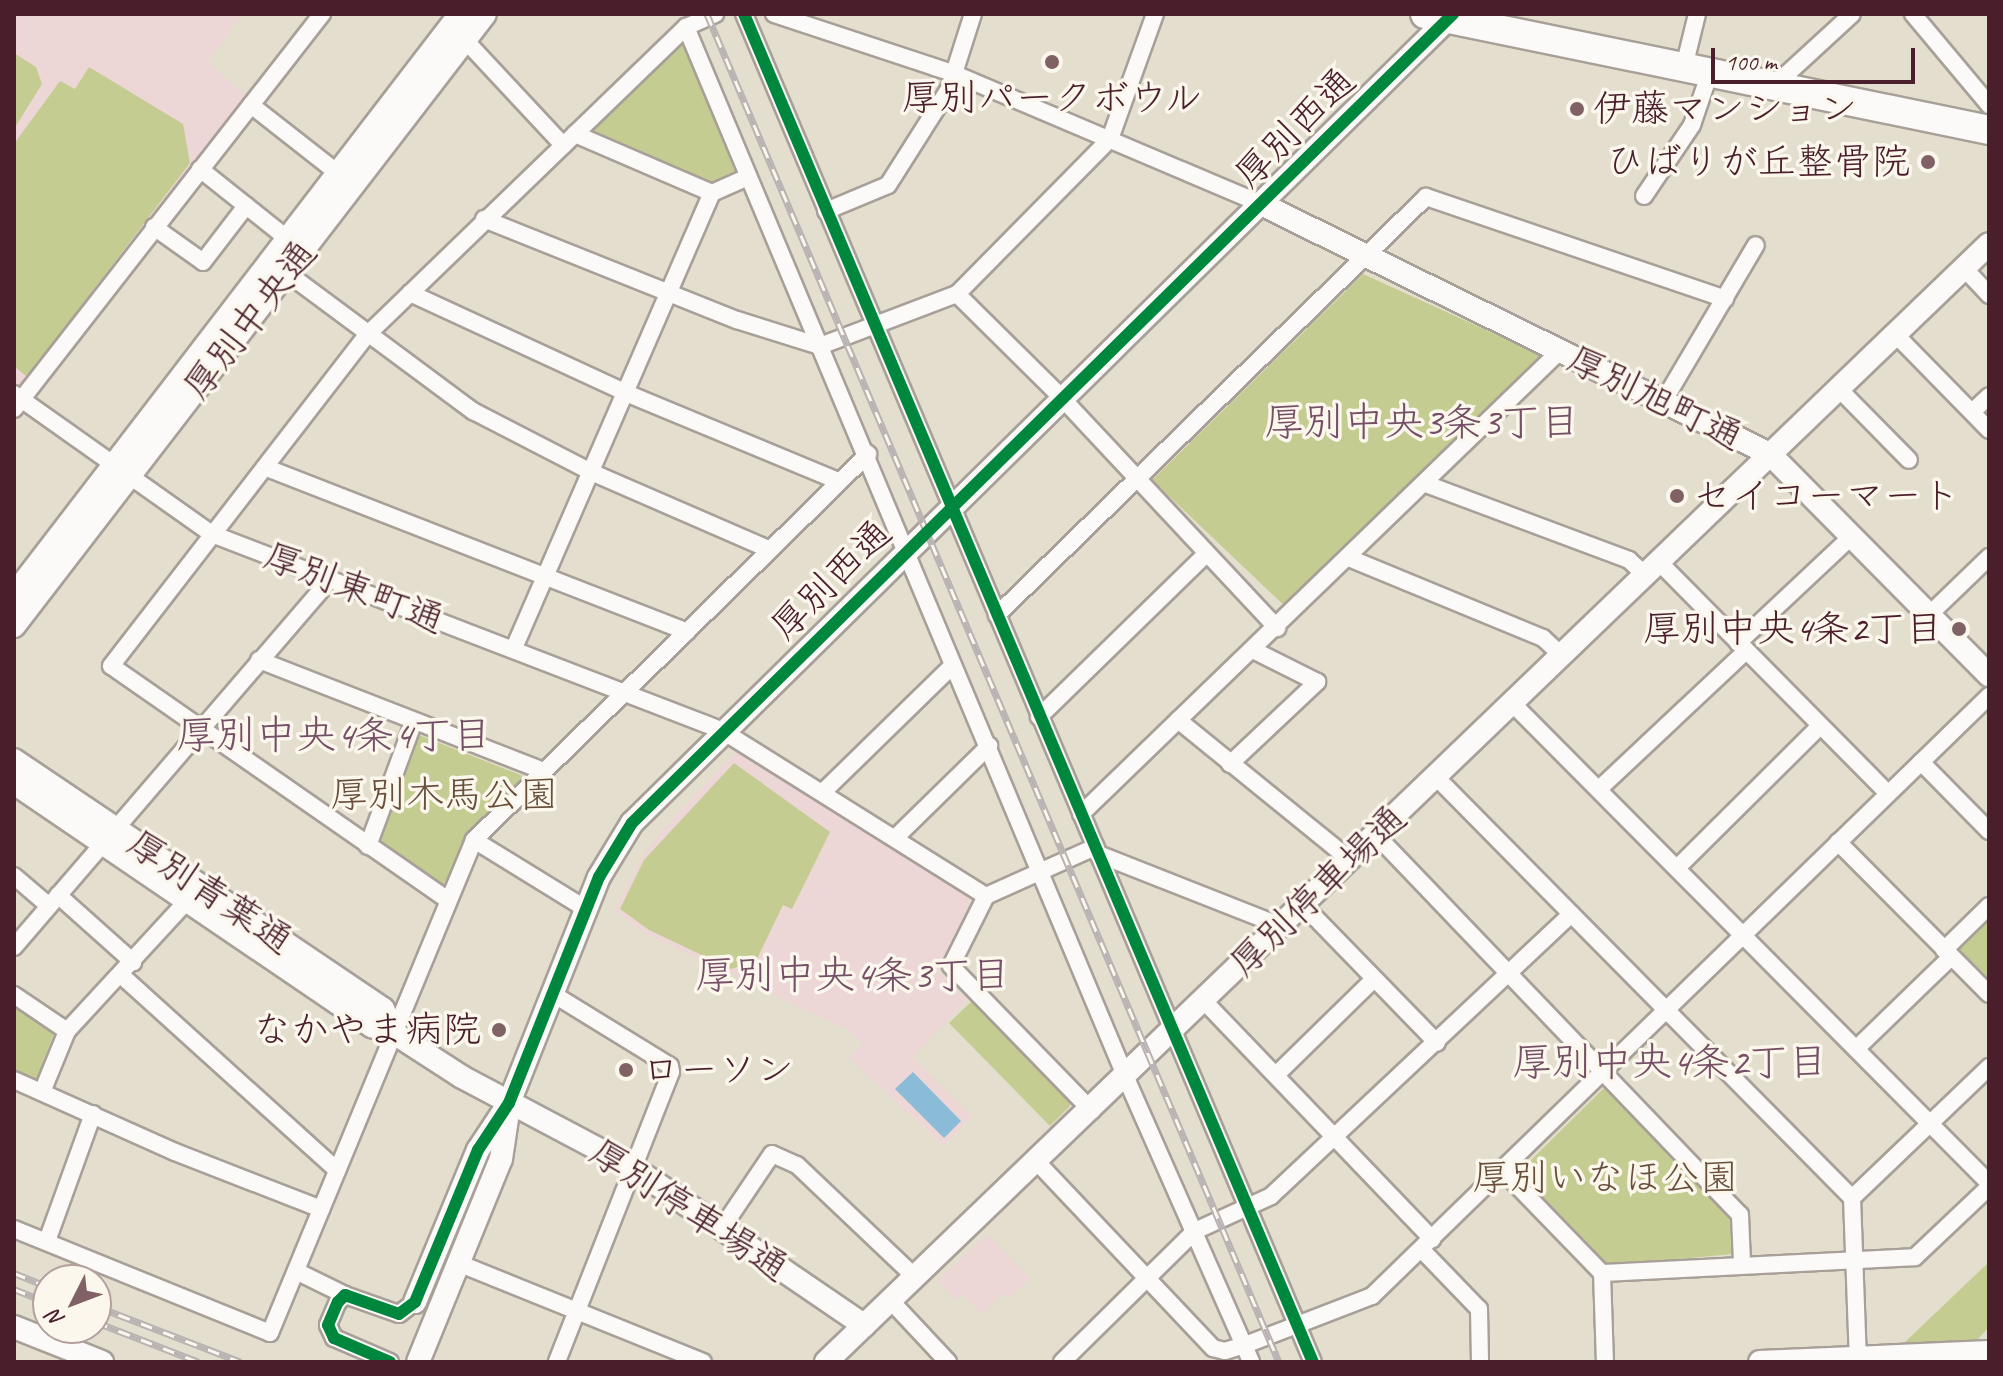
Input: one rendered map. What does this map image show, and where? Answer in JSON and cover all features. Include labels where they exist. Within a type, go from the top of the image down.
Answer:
[{"type":"highway","points":[[1442,16],[1989,130]]},
{"type":"street","points":[[16,401],[322,14]]},
{"type":"street","name":"厚別中央通","points":[[14,626],[119,472],[460,14]]},
{"type":"street","name":"厚別中央通","points":[[14,595],[287,273],[485,14]]},
{"type":"street","points":[[448,900],[111,666],[366,336],[686,27],[715,14]]},
{"type":"street","points":[[744,14],[1313,1362]]},
{"type":"street","points":[[774,14],[955,74],[1261,204]]},
{"type":"street","points":[[826,211],[888,185],[955,74],[973,14]]},
{"type":"street","points":[[484,219],[669,292],[820,346],[957,294],[1110,139],[1155,14]]},
{"type":"street","points":[[1644,196],[1692,125],[1697,69],[1697,14]]},
{"type":"street","points":[[1776,84],[1852,14]]},
{"type":"street","points":[[1913,14],[1989,105]]},
{"type":"street","name":"厚別西通","points":[[415,1302],[478,1150],[509,1103],[606,863],[632,823],[721,730],[1060,396],[1261,204],[1442,16]]},
{"type":"street","points":[[686,27],[868,454],[953,665],[1043,870],[1126,1078],[1251,1362]]},
{"type":"street","points":[[465,40],[569,139],[712,193]]},
{"type":"street","points":[[251,105],[339,174]]},
{"type":"street","points":[[200,169],[289,240]]},
{"type":"street","points":[[514,648],[712,193],[748,177]]},
{"type":"street","points":[[997,615],[1426,197],[1725,299]]},
{"type":"street","name":"厚別旭町通","points":[[1261,204],[1770,454],[1989,675]]},
{"type":"street","points":[[154,227],[203,262],[246,206]]},
{"type":"street","name":"厚別停車場通","points":[[826,1362],[1038,1163],[1989,244]]},
{"type":"street","points":[[1663,402],[1756,245]]},
{"type":"street","points":[[1964,268],[1989,295]]},
{"type":"street","points":[[287,273],[366,336],[473,411],[591,472],[768,549]]},
{"type":"street","points":[[410,293],[626,393],[838,481]]},
{"type":"street","points":[[957,294],[1060,396],[1277,628]]},
{"type":"street","points":[[1896,335],[1989,430]]},
{"type":"street","points":[[1081,814],[1426,484],[1560,351]]},
{"type":"street","points":[[1840,390],[1909,460]]},
{"type":"street","points":[[1972,412],[1989,396]]},
{"type":"street","name":"厚別東町通","points":[[16,401],[212,534],[721,730],[824,791],[986,896]]},
{"type":"street","points":[[14,1229],[270,1333],[474,840],[868,454]]},
{"type":"street","points":[[267,468],[687,632]]},
{"type":"street","points":[[1426,484],[1653,570],[1742,647],[1888,793]]},
{"type":"street","points":[[1599,789],[1852,536]]},
{"type":"street","points":[[1039,717],[1206,554]]},
{"type":"street","points":[[1930,614],[1989,557]]},
{"type":"street","points":[[1349,558],[1543,638],[1562,656]]},
{"type":"street","points":[[14,947],[331,579]]},
{"type":"street","points":[[1230,764],[1317,682],[1253,650]]},
{"type":"street","points":[[259,660],[543,771]]},
{"type":"street","points":[[824,791],[953,665]]},
{"type":"street","points":[[1038,1163],[1213,1348],[1225,1351],[1245,1345],[1296,1322],[1372,1296],[1504,1172],[1744,933],[1989,696]]},
{"type":"street","points":[[1513,704],[1679,866],[1989,1185],[1915,1257],[1856,1257],[1602,1273]]},
{"type":"street","points":[[1178,720],[1350,860]]},
{"type":"street","points":[[368,846],[414,721]]},
{"type":"street","points":[[1679,866],[1819,727]]},
{"type":"street","points":[[895,838],[989,746]]},
{"type":"street","name":"厚別青葉通","points":[[14,760],[188,900],[372,1026],[394,1033],[509,1103]]},
{"type":"street","points":[[1921,762],[1989,831]]},
{"type":"street","points":[[1437,778],[1852,1198],[1858,1358]]},
{"type":"street","name":"厚別青葉通","points":[[14,783],[109,835],[383,1009],[394,1033]]},
{"type":"street","points":[[1376,835],[1740,1215],[1742,1263]]},
{"type":"street","points":[[474,840],[586,909]]},
{"type":"street","points":[[1838,842],[1989,994]]},
{"type":"street","points":[[1092,1111],[951,966],[986,896],[1043,870],[1097,851],[1281,926]]},
{"type":"street","points":[[14,876],[53,901],[133,962]]},
{"type":"street","points":[[42,1092],[67,1031],[188,900]]},
{"type":"street","points":[[1303,905],[1437,1043]]},
{"type":"street","points":[[1856,1049],[1989,906]]},
{"type":"street","points":[[1069,1360],[1195,1231],[1271,1196],[1571,914]]},
{"type":"street","points":[[121,975],[337,1170]]},
{"type":"street","points":[[1276,1075],[1374,979]]},
{"type":"street","points":[[553,994],[670,1066],[557,1362]]},
{"type":"street","points":[[14,995],[67,1031]]},
{"type":"street","points":[[1204,1001],[1335,1137],[1479,1309],[1480,1362]]},
{"type":"street","points":[[1852,1198],[1989,1067]]},
{"type":"street","points":[[14,1080],[321,1209]]},
{"type":"street","name":"厚別西通","points":[[418,1362],[501,1159],[509,1103]]},
{"type":"street","name":"厚別停車場通","points":[[509,1103],[632,1167],[864,1325]]},
{"type":"street","points":[[47,1241],[93,1114]]},
{"type":"street","points":[[722,1228],[772,1154],[797,1165],[915,1277]]},
{"type":"street","points":[[1504,1172],[1602,1273],[1605,1362]]},
{"type":"street","points":[[458,1263],[703,1362]]},
{"type":"street","points":[[296,1271],[345,1295],[399,1314],[415,1302]]},
{"type":"street","points":[[345,1295],[338,1302],[330,1332],[342,1343],[390,1362]]},
{"type":"street","points":[[890,1300],[948,1362]]},
{"type":"street","points":[[14,1327],[102,1362]]},
{"type":"street","points":[[1760,1362],[1989,1352]]},
{"type":"shaded area","points":[[14,14],[243,14],[207,62],[248,96],[24,391],[14,383]]},
{"type":"shaded area","points":[[745,752],[968,896],[968,909],[940,973],[967,1000],[912,1057],[972,1116],[943,1146],[848,1057],[863,1045],[848,1030],[646,934],[615,911],[642,857],[667,825],[735,753]]},
{"type":"shaded area","points":[[987,1234],[1030,1279],[1009,1298],[1004,1293],[981,1314],[963,1294],[956,1300],[938,1281]]},
{"type":"green space","points":[[685,40],[741,174],[714,187],[586,135]]},
{"type":"green space","points":[[14,53],[36,67],[42,84],[14,129]]},
{"type":"green space","points":[[89,67],[183,124],[190,163],[27,377],[14,366],[14,144],[60,81],[75,89]]},
{"type":"green space","points":[[1363,274],[1545,357],[1290,611],[1152,480]]},
{"type":"green space","name":"厚別木馬公園","points":[[419,735],[528,778],[465,840],[445,888],[375,844]]},
{"type":"green space","points":[[734,763],[830,832],[792,909],[783,905],[756,961],[731,969],[649,930],[620,909],[644,860]]},
{"type":"green space","points":[[1989,913],[1989,989],[1950,951]]},
{"type":"green space","points":[[974,999],[1070,1097],[1070,1106],[1050,1126],[949,1023]]},
{"type":"green space","points":[[14,1007],[55,1031],[35,1083],[14,1074]]},
{"type":"green space","name":"厚別いなほ公園","points":[[1605,1087],[1730,1214],[1732,1254],[1605,1266],[1514,1177]]},
{"type":"green space","points":[[1989,1262],[1989,1327],[1957,1362],[1884,1362]]},
{"type":"water","points":[[913,1072],[961,1121],[944,1138],[895,1089]]},
{"type":"railway","points":[[707,14],[1279,1362]]},
{"type":"railway","points":[[14,1273],[32,1280]]},
{"type":"railway","points":[[14,1289],[32,1296]]},
{"type":"railway","points":[[112,1312],[241,1362]]},
{"type":"railway","points":[[112,1328],[199,1362]]},
{"type":"cycle path","points":[[744,14],[1313,1362]]},
{"type":"cycle path","points":[[390,1362],[334,1338],[328,1325],[338,1302],[345,1295],[399,1314],[415,1302],[478,1150],[509,1103],[599,877],[632,823],[1453,14]]},
{"type":"place","name":"厚別パークボウル","points":[[1052,62]]},
{"type":"place","name":"伊藤マンション","points":[[1577,109]]},
{"type":"place","name":"ひばりが丘整骨院","points":[[1928,162]]},
{"type":"place","name":"セイコーマート","points":[[1677,496]]},
{"type":"place","name":"厚別中央4条2丁目","points":[[1959,629]]},
{"type":"place","name":"なかやま病院","points":[[499,1030]]},
{"type":"place","name":"ローソン","points":[[626,1070]]},
{"type":"district","name":"厚別中央3条3丁目","points":[[1422,422]]},
{"type":"district","name":"厚別中央4条4丁目","points":[[334,735]]},
{"type":"district","name":"厚別中央4条3丁目","points":[[853,975]]},
{"type":"district","name":"厚別中央4条2丁目","points":[[1670,1062]]}]
